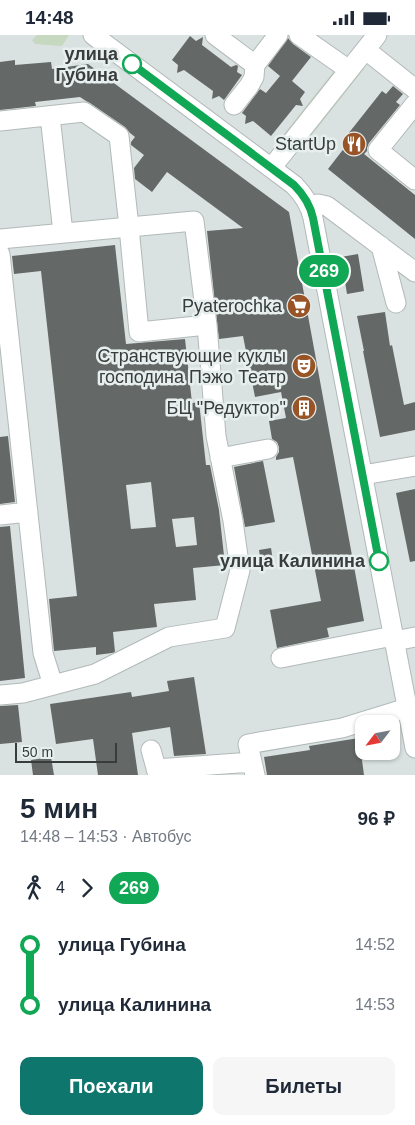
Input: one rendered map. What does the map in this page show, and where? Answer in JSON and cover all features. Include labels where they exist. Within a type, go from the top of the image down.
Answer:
[{"type":"street","points":[[93,35],[272,167],[304,195],[310,206],[415,748]]},
{"type":"street","points":[[215,35],[255,65]]},
{"type":"street","points":[[234,105],[254,77],[255,65],[278,35]]},
{"type":"street","points":[[299,35],[349,70]]},
{"type":"street","points":[[272,167],[372,42],[415,89]]},
{"type":"street","points":[[415,104],[378,150],[415,180]]},
{"type":"street","points":[[0,121],[84,112],[119,136],[138,332],[207,325]]},
{"type":"street","points":[[50,116],[63,233]]},
{"type":"street","points":[[310,206],[318,204],[327,206],[415,272]]},
{"type":"street","points":[[0,239],[194,221],[207,325],[216,436],[233,521],[240,570],[225,628],[168,637],[96,674],[23,693],[0,695]]},
{"type":"street","points":[[381,246],[396,303]]},
{"type":"street","points":[[0,254],[42,653],[53,685]]},
{"type":"street","points":[[220,458],[268,449]]},
{"type":"street","points":[[363,475],[415,466]]},
{"type":"street","points":[[0,515],[28,511]]},
{"type":"street","points":[[282,658],[415,637]]},
{"type":"street","points":[[151,750],[157,772],[254,769],[248,744],[342,728],[407,708]]},
{"type":"green space","points":[[37,35],[69,35],[62,46],[35,44],[32,40]]},
{"type":"green space","points":[[337,67],[340,70],[283,142],[280,139]]},
{"type":"green space","points":[[361,67],[364,69],[300,150],[296,147]]},
{"type":"building","points":[[190,36],[196,41],[203,37],[202,45],[231,67],[238,66],[237,72],[242,75],[224,100],[219,96],[212,99],[213,91],[184,70],[177,73],[178,65],[172,60]]},
{"type":"building","points":[[288,38],[311,57],[292,81],[305,92],[300,99],[303,106],[296,105],[271,136],[253,121],[245,124],[246,116],[242,113],[260,89],[266,93],[280,76],[268,66]]},
{"type":"building","points":[[15,60],[15,65],[51,62],[52,69],[88,64],[289,212],[364,621],[327,628],[329,637],[277,648],[270,610],[321,601],[293,457],[276,460],[279,447],[277,442],[272,439],[269,421],[286,418],[281,392],[255,397],[243,336],[219,339],[207,231],[243,228],[167,172],[152,192],[135,179],[134,168],[144,155],[131,145],[135,137],[125,127],[80,97],[35,102],[36,106],[0,110],[0,62]]},
{"type":"building","points":[[393,86],[403,94],[396,102],[400,105],[369,143],[364,154],[415,195],[415,239],[328,169],[352,138],[348,134],[382,91],[386,94]]},
{"type":"building","points":[[115,245],[126,344],[185,339],[192,403],[199,402],[206,465],[210,465],[219,510],[225,565],[193,568],[196,600],[154,604],[157,627],[113,632],[115,652],[112,653],[96,655],[96,647],[54,651],[49,599],[77,596],[41,271],[14,274],[12,256]],"holes":[[[151,482],[156,527],[131,529],[126,485]],[[194,517],[197,545],[176,547],[172,519]]]},
{"type":"building","points":[[358,254],[364,291],[347,294],[341,257]]},
{"type":"building","points":[[385,312],[390,346],[392,345],[404,405],[415,402],[415,430],[380,437],[357,316]]},
{"type":"building","points":[[8,436],[15,502],[0,504],[0,437]]},
{"type":"building","points":[[263,461],[275,522],[245,527],[234,467]]},
{"type":"building","points":[[415,489],[415,561],[410,562],[396,493]]},
{"type":"building","points":[[10,526],[25,678],[0,681],[0,527]]},
{"type":"building","points":[[271,548],[273,561],[261,563],[259,550]]},
{"type":"building","points":[[194,677],[206,754],[174,756],[170,727],[132,733],[138,775],[98,775],[93,739],[56,744],[50,704],[131,692],[132,697],[169,691],[167,681]]},
{"type":"building","points":[[18,705],[22,742],[0,744],[0,706]]},
{"type":"building","points":[[355,739],[355,760],[362,760],[364,775],[267,775],[264,757],[310,750],[309,746]]},
{"type":"building","points":[[51,757],[54,775],[33,775],[31,760]]},
{"type":"bus line","name":"269","points":[[132,64],[294,185],[304,195],[310,206],[379,561]]},
{"type":"place","name":"улица Губина","points":[[132,64]]},
{"type":"place","name":"StartUp","points":[[354,144]]},
{"type":"place","name":"Pyaterochka","points":[[299,306]]},
{"type":"place","name":"Странствующие куклы господина Пэжо Театр","points":[[304,366]]},
{"type":"place","name":"БЦ \"Редуктор\"","points":[[304,408]]},
{"type":"place","name":"улица Калинина","points":[[379,561]]}]
